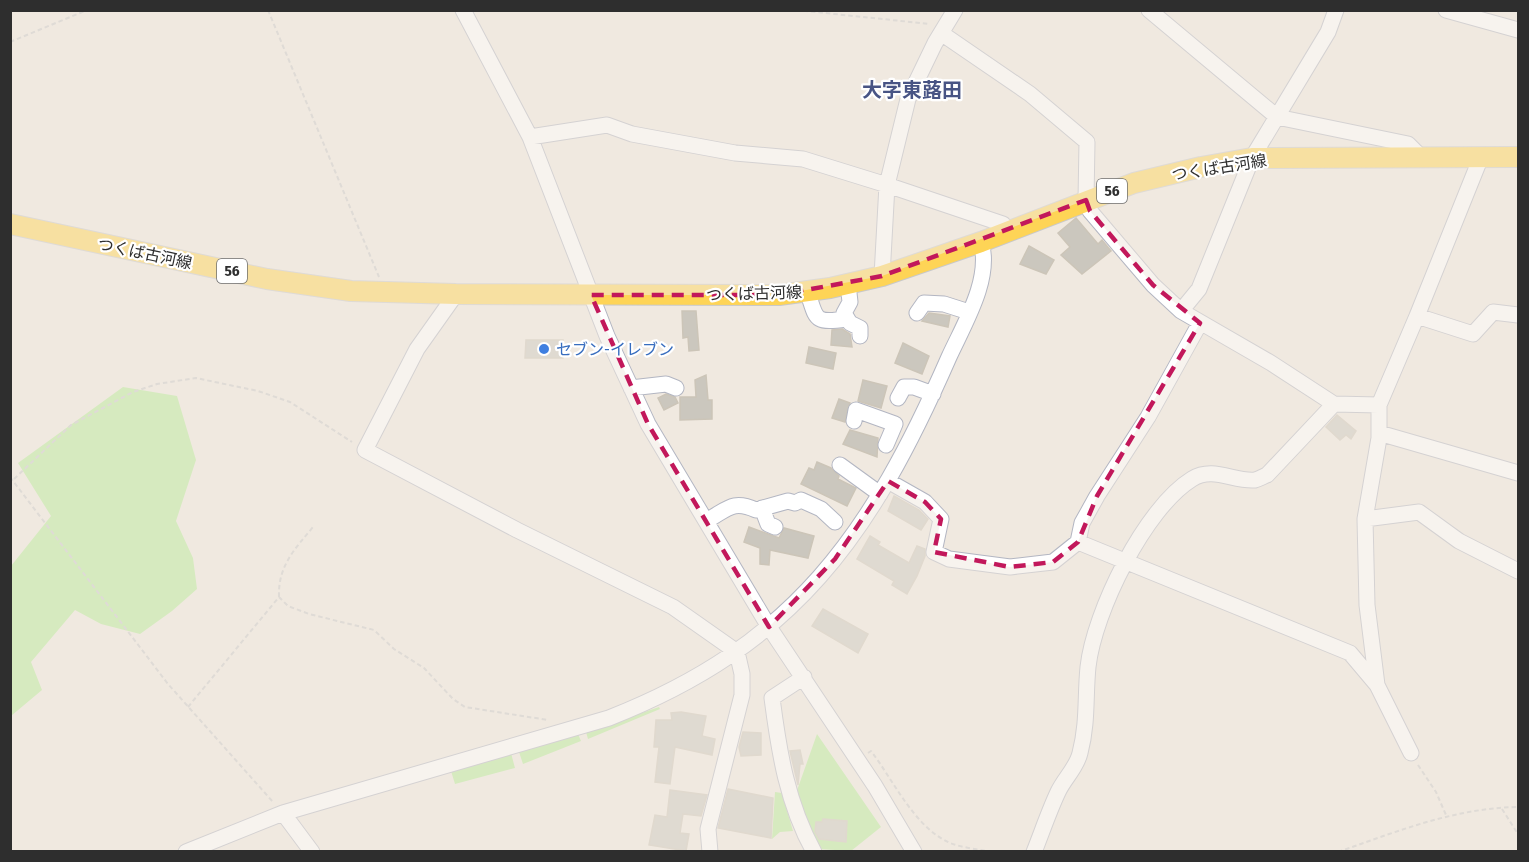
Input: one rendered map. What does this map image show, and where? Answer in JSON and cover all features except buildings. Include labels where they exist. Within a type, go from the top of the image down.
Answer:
[{"type":"main road","name":"つくば古河線","points":[[10,224],[267,279],[351,291],[456,294],[779,295],[882,276],[981,242],[1086,200],[1145,180],[1252,158],[1518,157]]},
{"type":"street","points":[[463,10],[530,137],[591,295],[648,424],[770,627],[856,757],[914,852]]},
{"type":"street","points":[[882,276],[887,185],[908,99],[955,10]]},
{"type":"street","points":[[1149,10],[1277,117],[1407,144],[1420,156]]},
{"type":"street","points":[[1182,311],[1199,289],[1252,158],[1328,32],[1336,10]]},
{"type":"street","points":[[1446,10],[1518,30]]},
{"type":"street","points":[[943,29],[1030,94],[1088,142],[1086,200],[1089,212],[1153,285],[1182,311],[1271,363],[1334,404],[1379,405]]},
{"type":"street","points":[[530,137],[572,128],[607,125],[632,134],[735,153],[803,159],[993,220],[1003,224],[1008,232]]},
{"type":"street","points":[[1377,685],[1367,605],[1365,519],[1379,433],[1379,405],[1481,157]]},
{"type":"street","points":[[186,852],[283,813],[609,718],[655,700],[738,652],[770,627],[808,592],[854,534],[884,487],[915,433],[969,312],[985,265],[981,242]]},
{"type":"street","points":[[846,319],[845,308],[850,302],[848,284]]},
{"type":"street","points":[[807,291],[812,313],[816,317],[835,321],[846,319],[860,328],[860,336]]},
{"type":"street","points":[[456,294],[417,349],[365,450],[517,530],[673,607],[738,652],[742,674],[742,695],[708,829],[710,852]]},
{"type":"street","points":[[917,313],[924,303],[944,304],[969,312]]},
{"type":"street","points":[[1417,316],[1473,334],[1493,312],[1518,315]]},
{"type":"street","points":[[840,465],[884,487],[925,502],[941,519],[934,552],[949,559],[1010,567],[1053,562],[1078,542],[1082,523],[1097,496],[1148,417],[1200,323]]},
{"type":"street","points":[[631,388],[666,384],[676,388]]},
{"type":"street","points":[[898,398],[904,387],[909,386],[933,394]]},
{"type":"street","points":[[1034,852],[1058,791],[1079,756],[1088,723],[1088,667],[1093,643],[1125,561],[1136,540],[1173,495],[1194,477],[1215,473],[1255,480],[1267,475],[1334,404]]},
{"type":"street","points":[[854,421],[856,410],[915,433]]},
{"type":"street","points":[[886,445],[895,424]]},
{"type":"street","points":[[1379,433],[1518,473]]},
{"type":"street","points":[[706,521],[731,506],[742,503],[756,510],[801,500],[821,509],[835,522]]},
{"type":"street","points":[[762,508],[768,524],[776,527]]},
{"type":"street","points":[[1365,519],[1419,512],[1459,541],[1518,571]]},
{"type":"street","points":[[1078,542],[1350,653],[1377,685],[1411,753]]},
{"type":"street","points":[[804,677],[772,698],[786,784],[800,825],[814,852]]},
{"type":"street","points":[[283,813],[312,852]]},
{"type":"path","points":[[10,42],[87,10]]},
{"type":"path","points":[[268,10],[385,292]]},
{"type":"path","points":[[796,10],[943,29]]},
{"type":"path","points":[[283,813],[188,707],[12,479],[71,425],[133,392],[157,384],[196,378],[258,391],[290,402],[365,450]]},
{"type":"path","points":[[313,527],[286,559],[278,581],[279,597],[288,606],[309,614],[374,630],[394,649],[424,668],[453,699],[465,707],[556,721]]},
{"type":"path","points":[[188,707],[279,597]]},
{"type":"path","points":[[856,757],[871,751],[914,812],[937,835],[951,843],[991,852]]},
{"type":"path","points":[[1411,753],[1436,792],[1446,815]]},
{"type":"path","points":[[1338,852],[1446,815],[1486,807],[1518,807]]},
{"type":"path","points":[[1502,808],[1518,834]]},
{"type":"highlighted area","points":[[1086,200],[1090,211],[1153,285],[1200,323],[1097,496],[1078,542],[1053,562],[1010,567],[934,552],[941,519],[925,502],[888,481],[835,559],[769,627],[648,424],[591,295],[779,295],[882,276]]},
{"type":"green space","points":[[123,387],[177,396],[196,460],[176,521],[193,558],[197,589],[140,634],[101,624],[75,610],[31,662],[42,690],[11,716],[11,566],[51,516],[18,463]]},
{"type":"green space","points":[[659,707],[660,709],[588,739],[586,732]]},
{"type":"green space","points":[[578,734],[581,741],[523,764],[519,752]]},
{"type":"green space","points":[[817,734],[881,827],[851,851],[818,849],[795,796]]},
{"type":"green space","points":[[511,753],[515,768],[455,784],[451,771]]},
{"type":"green space","points":[[775,792],[782,793],[793,831],[780,832],[772,839]]},
{"type":"place","name":"セブン-イレブン","points":[[544,349]]},
{"type":"district","name":"大字東蕗田","points":[[912,90]]}]
